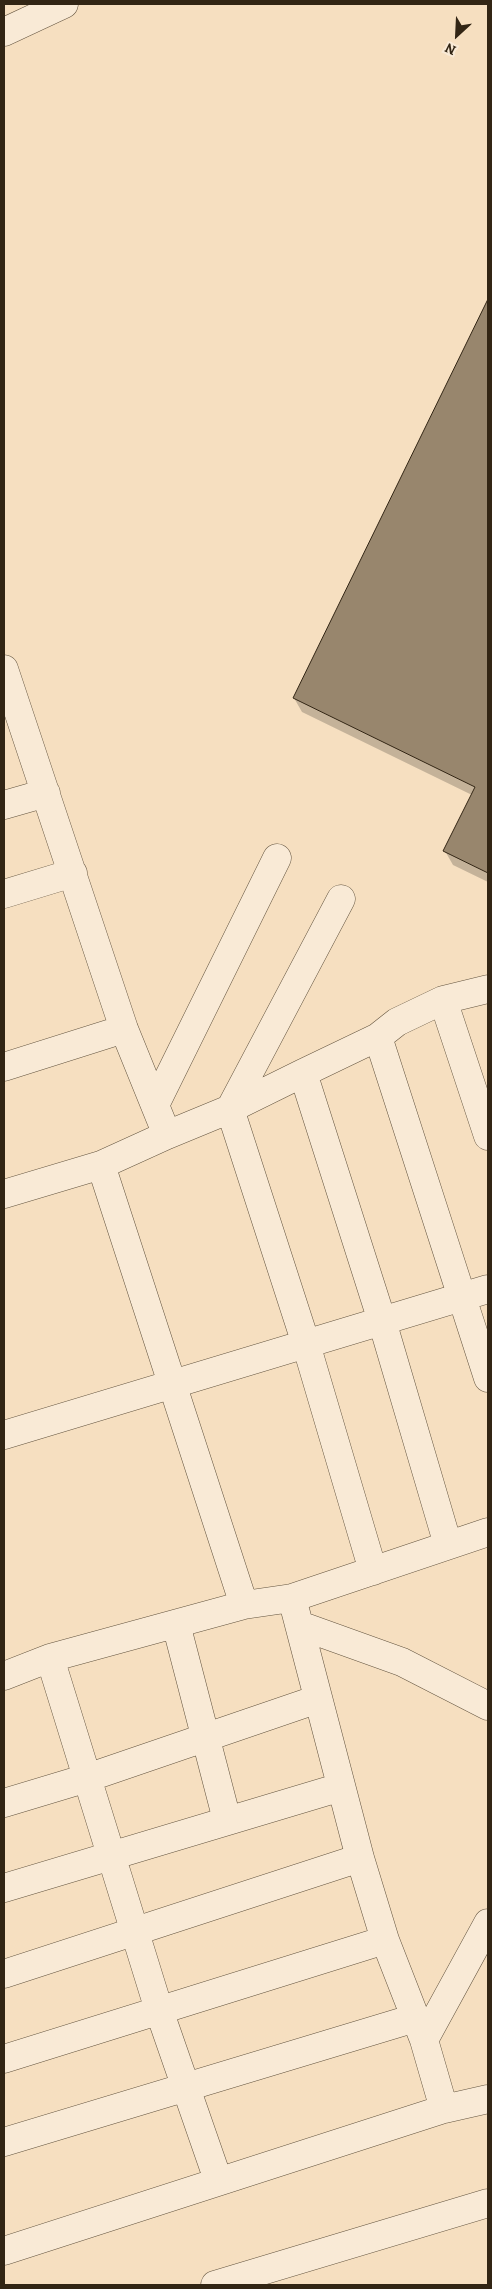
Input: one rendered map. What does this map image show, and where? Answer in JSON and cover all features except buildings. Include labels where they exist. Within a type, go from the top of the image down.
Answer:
[{"type":"street","points":[[4,32],[64,4]]},
{"type":"street","points":[[4,669],[11,717],[46,792],[124,1029],[167,1135]]},
{"type":"street","points":[[4,805],[46,792]]},
{"type":"street","points":[[155,1105],[277,858]]},
{"type":"street","points":[[4,894],[73,873]]},
{"type":"street","points":[[341,899],[230,1109],[306,1344],[374,1571]]},
{"type":"street","points":[[4,1194],[102,1165],[230,1109],[303,1074],[378,1037],[397,1022],[443,1000],[488,989]]},
{"type":"street","points":[[443,1000],[488,1136]]},
{"type":"street","points":[[4,1067],[124,1029]]},
{"type":"street","points":[[378,1037],[476,1293],[488,1378]]},
{"type":"street","points":[[303,1074],[382,1321],[448,1545]]},
{"type":"street","points":[[102,1165],[244,1605]]},
{"type":"street","points":[[4,1434],[476,1293]]},
{"type":"street","points":[[4,1676],[50,1658],[244,1605],[292,1598],[488,1532]]},
{"type":"street","points":[[292,1598],[360,1858],[385,1940],[420,2029],[444,2109]]},
{"type":"street","points":[[176,1624],[227,1820]]},
{"type":"street","points":[[299,1625],[402,1662],[488,1706]]},
{"type":"street","points":[[50,1658],[160,2010],[218,2180]]},
{"type":"street","points":[[4,1803],[87,1778],[318,1698]]},
{"type":"street","points":[[4,1888],[111,1854],[341,1787]]},
{"type":"street","points":[[4,1974],[360,1858]]},
{"type":"street","points":[[4,2142],[186,2088],[420,2029],[488,1923]]},
{"type":"street","points":[[4,2060],[385,1940]]},
{"type":"street","points":[[4,2251],[218,2180],[444,2109],[488,2099]]},
{"type":"street","points":[[216,2285],[488,2203]]}]
